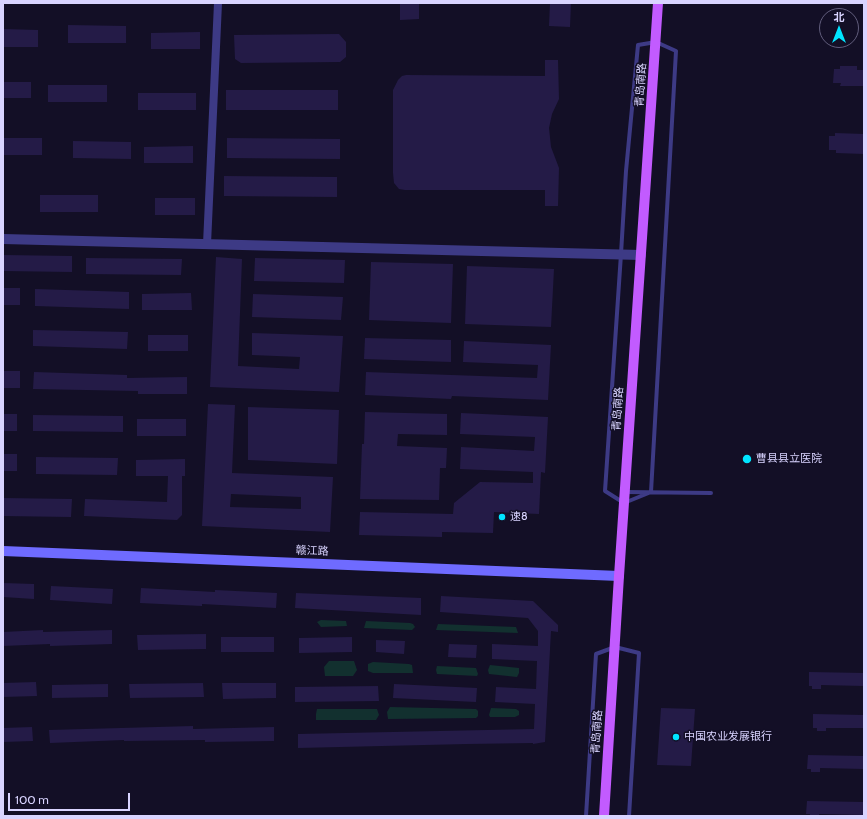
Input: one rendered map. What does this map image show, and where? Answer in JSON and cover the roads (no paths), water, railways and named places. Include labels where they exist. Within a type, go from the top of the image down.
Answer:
[{"type":"main road","name":"青岛南路","points":[[604,816],[658,3]]},
{"type":"main road","name":"赣江路","points":[[3,551],[619,576]]},
{"type":"street","points":[[207,244],[218,3]]},
{"type":"street","points":[[3,239],[641,255]]},
{"type":"lane","points":[[656,42],[676,51],[652,492],[624,503],[605,491],[626,171],[638,44],[656,42]]},
{"type":"lane","points":[[625,492],[711,493]]},
{"type":"lane","points":[[586,816],[596,654],[615,647],[639,653],[629,816]]},
{"type":"place","name":"曹县县立医院","points":[[747,459]]},
{"type":"place","name":"速8","points":[[502,517]]},
{"type":"place","name":"中国农业发展银行","points":[[676,737]]}]
